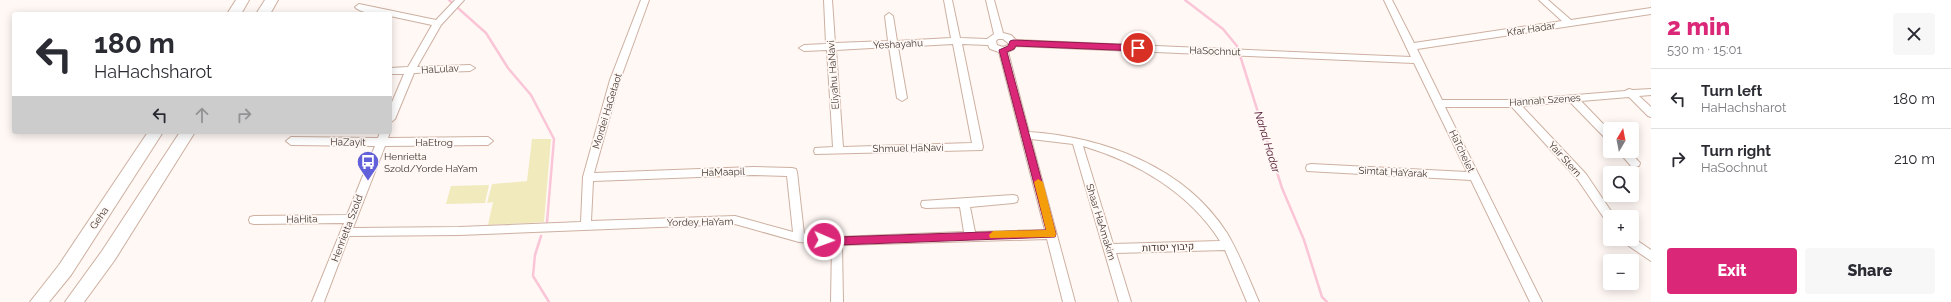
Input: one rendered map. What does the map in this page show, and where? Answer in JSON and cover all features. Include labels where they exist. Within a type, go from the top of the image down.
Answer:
[{"type":"highway","points":[[235,12],[243,0]]},
{"type":"highway","points":[[264,12],[272,0]]},
{"type":"highway","name":"Geha","points":[[39,302],[65,270],[155,134]]},
{"type":"highway","points":[[74,302],[108,256],[187,134]]},
{"type":"street","points":[[392,114],[410,71],[438,23],[460,0]]},
{"type":"street","name":"Mordei HaGetaot","points":[[586,225],[588,177],[615,80],[645,0]]},
{"type":"street","name":"Eliyahu HaNavi","points":[[828,0],[838,150]]},
{"type":"street","points":[[948,0],[957,42]]},
{"type":"street","points":[[990,0],[999,36]]},
{"type":"street","name":"HaTchelet","points":[[1388,0],[1536,302]]},
{"type":"street","points":[[1543,0],[1569,23]]},
{"type":"street","points":[[359,7],[384,12]]},
{"type":"street","name":"Kfar Hadar","points":[[1411,47],[1651,11]]},
{"type":"street","points":[[392,14],[438,23]]},
{"type":"street","points":[[889,16],[902,98]]},
{"type":"street","points":[[999,36],[1006,36],[1013,43],[1011,47],[1003,50],[993,47],[991,42],[993,38],[999,36]]},
{"type":"street","name":"Shmuel HaNavi","points":[[819,151],[978,146],[957,42]]},
{"type":"street","name":"Yeshayahu","points":[[804,48],[991,42]]},
{"type":"street","name":"HaSochnut","points":[[1013,43],[1417,60]]},
{"type":"street","points":[[1003,50],[1069,302]]},
{"type":"street","name":"HaLulav","points":[[392,71],[470,68]]},
{"type":"street","points":[[1629,92],[1651,113]]},
{"type":"street","name":"Hannah Szenes","points":[[1439,104],[1514,103],[1573,99],[1629,92],[1651,92]]},
{"type":"street","points":[[1573,99],[1603,130]]},
{"type":"street","name":"Yair Stern","points":[[1514,103],[1582,177],[1605,210]]},
{"type":"street","name":"Henrietta Szold","points":[[318,302],[384,134]]},
{"type":"street","points":[[1026,135],[1042,135],[1077,142],[1121,155],[1140,163],[1162,177],[1191,200],[1217,228],[1227,245],[1253,302]]},
{"type":"street","name":"HaZayit","points":[[291,140],[380,142]]},
{"type":"street","name":"HaEtrog","points":[[380,142],[488,141]]},
{"type":"street","name":"Shaar HaAmakim","points":[[1077,142],[1125,302]]},
{"type":"street","points":[[1630,158],[1635,163]]},
{"type":"street","name":"Simtat HaYarak","points":[[1311,168],[1475,176]]},
{"type":"street","name":"HaMaapil","points":[[588,177],[753,171],[792,172],[799,238]]},
{"type":"street","points":[[926,204],[1013,199]]},
{"type":"street","points":[[964,203],[970,236]]},
{"type":"street","name":"HaHita","points":[[254,220],[351,219]]},
{"type":"street","name":"Yordey HaYam","points":[[346,232],[444,231],[735,220],[799,238],[837,241],[1052,234]]},
{"type":"street","points":[[837,241],[837,302]]},
{"type":"street","name":"קיבוץ יסודות","points":[[1109,250],[1227,245]]},
{"type":"street","points":[[1637,246],[1651,256]]},
{"type":"shaded area","points":[[532,139],[551,139],[544,222],[488,225],[493,202],[487,203],[492,184],[527,181]]},
{"type":"shaded area","points":[[489,185],[485,203],[446,204],[451,186]]},
{"type":"waterway","points":[[449,0],[486,33],[508,68],[531,95],[554,139],[547,222]]},
{"type":"waterway","name":"Nahal Hadar","points":[[1185,0],[1223,29],[1237,46],[1282,188],[1304,240],[1322,297],[1327,302]]},
{"type":"waterway","points":[[541,236],[535,255],[533,276],[549,302]]},
{"type":"slow traffic","points":[[993,235],[1052,234],[1038,182]]},
{"type":"place","name":"Henrietta Szold/Yorde HaYam","points":[[368,182]]},
{"type":"route","points":[[824,240],[837,241],[1052,234],[1003,50],[1009,49],[1013,43],[1138,48]]}]
